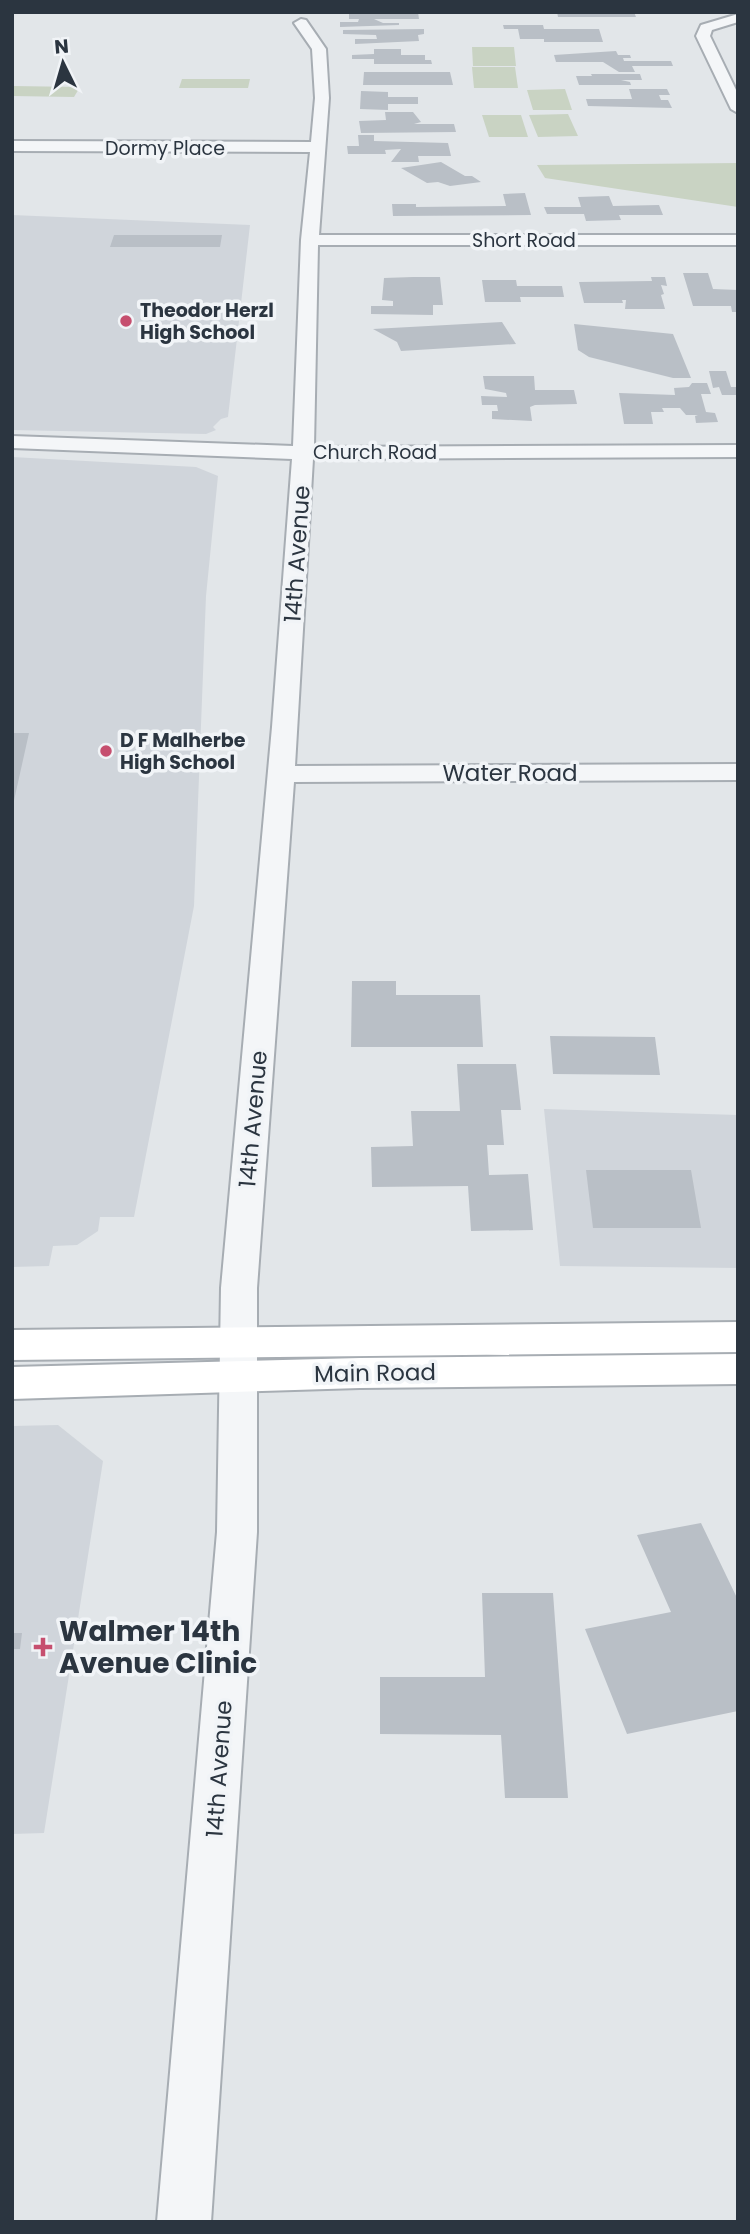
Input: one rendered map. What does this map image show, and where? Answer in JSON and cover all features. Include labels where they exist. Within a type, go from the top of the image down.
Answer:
[{"type":"main road","name":"Main Road","points":[[12,1383],[239,1360],[738,1337]]},
{"type":"main road","name":"Main Road","points":[[12,1345],[239,1360],[360,1373],[738,1369]]},
{"type":"street","points":[[737,108],[702,36],[706,28],[738,18]]},
{"type":"street","name":"14th Avenue","points":[[184,2222],[237,1532],[239,1288],[282,774],[303,453],[310,240],[322,98],[321,55],[316,43],[301,23]]},
{"type":"street","name":"Dormy Place","points":[[12,146],[317,147]]},
{"type":"street","name":"Short Road","points":[[310,240],[738,240]]},
{"type":"street","name":"Church Road","points":[[12,442],[303,453],[738,452]]},
{"type":"street","name":"Water Road","points":[[282,774],[738,772]]},
{"type":"shaded area","name":"Theodor Herzl High School","points":[[12,215],[250,225],[228,417],[221,419],[213,427],[216,430],[206,434],[12,430]]},
{"type":"shaded area","name":"D F Malherbe High School","points":[[12,457],[196,467],[218,476],[206,596],[194,906],[134,1217],[100,1217],[98,1231],[77,1245],[53,1246],[49,1266],[12,1267]]},
{"type":"shaded area","points":[[544,1109],[738,1115],[738,1268],[560,1266]]},
{"type":"shaded area","name":"Walmer 14th Avenue Clinic","points":[[58,1425],[103,1461],[44,1833],[12,1834],[12,1426]]},
{"type":"green space","points":[[472,47],[514,47],[516,66],[473,66]]},
{"type":"green space","points":[[472,67],[515,67],[518,88],[474,88]]},
{"type":"green space","points":[[182,79],[250,79],[248,88],[179,88]]},
{"type":"green space","points":[[12,86],[80,87],[74,97],[12,96]]},
{"type":"green space","points":[[565,89],[572,110],[533,110],[527,90]]},
{"type":"green space","points":[[568,114],[578,136],[538,137],[529,115]]},
{"type":"green space","points":[[482,115],[521,115],[528,137],[489,137]]},
{"type":"green space","points":[[738,163],[738,207],[545,178],[537,165]]},
{"type":"building","points":[[349,12],[418,12],[419,19],[374,19],[399,25],[340,27],[340,22],[358,22],[359,19],[349,19]]},
{"type":"building","points":[[557,12],[634,12],[636,17],[558,17]]},
{"type":"building","points":[[503,25],[543,25],[544,29],[599,29],[603,42],[544,42],[544,39],[520,39],[518,29],[504,29]]},
{"type":"building","points":[[424,29],[424,34],[418,35],[419,41],[355,44],[355,39],[377,39],[376,35],[343,34],[343,30]]},
{"type":"building","points":[[374,49],[401,49],[401,55],[425,55],[425,60],[431,60],[432,64],[374,64],[374,59],[352,59],[352,55],[374,54]]},
{"type":"building","points":[[616,51],[618,55],[630,55],[631,58],[623,58],[624,61],[671,61],[673,66],[632,66],[635,72],[619,72],[603,62],[556,62],[554,55]]},
{"type":"building","points":[[364,72],[450,72],[453,85],[363,85]]},
{"type":"building","points":[[591,74],[640,74],[642,80],[621,80],[630,82],[631,85],[579,85],[576,76],[592,76]]},
{"type":"building","points":[[629,89],[667,89],[670,95],[659,95],[661,100],[668,100],[672,108],[588,106],[586,99],[632,99]]},
{"type":"building","points":[[361,91],[388,92],[388,97],[418,97],[418,104],[388,104],[388,110],[360,109]]},
{"type":"building","points":[[385,112],[413,112],[421,122],[414,124],[454,124],[456,132],[361,133],[359,121],[386,120]]},
{"type":"building","points":[[358,135],[374,135],[374,141],[448,143],[451,156],[418,156],[419,162],[391,162],[401,149],[385,150],[386,154],[348,154],[347,146],[359,146]]},
{"type":"building","points":[[441,162],[481,182],[450,186],[438,182],[427,183],[401,168]]},
{"type":"building","points":[[525,193],[531,215],[393,216],[392,204],[416,204],[416,207],[506,206],[503,194]]},
{"type":"building","points":[[609,196],[613,206],[659,205],[663,215],[619,215],[621,220],[586,221],[584,214],[547,214],[544,207],[581,207],[578,197]]},
{"type":"building","points":[[114,235],[222,235],[220,247],[110,247]]},
{"type":"building","points":[[683,273],[708,273],[713,289],[738,290],[738,312],[732,312],[731,306],[693,306]]},
{"type":"building","points":[[440,277],[443,305],[433,305],[433,315],[371,314],[371,306],[393,306],[393,301],[382,300],[384,278]]},
{"type":"building","points":[[651,277],[665,277],[667,286],[661,285],[664,294],[661,295],[665,309],[625,309],[626,300],[622,300],[623,303],[584,303],[579,282],[652,281]]},
{"type":"building","points":[[482,280],[516,280],[517,286],[562,286],[564,297],[520,297],[521,302],[485,302]]},
{"type":"building","points":[[502,322],[516,344],[401,351],[397,342],[373,329]]},
{"type":"building","points":[[574,324],[673,334],[691,378],[673,378],[589,357],[578,350]]},
{"type":"building","points":[[709,371],[726,371],[731,387],[738,387],[738,395],[722,395],[719,387],[713,388]]},
{"type":"building","points":[[483,376],[534,376],[535,390],[574,390],[577,404],[535,405],[530,407],[532,421],[492,419],[492,411],[498,411],[497,405],[482,405],[481,396],[507,397],[506,393],[485,389]]},
{"type":"building","points":[[692,383],[707,383],[711,394],[701,394],[706,412],[715,413],[718,422],[696,423],[695,416],[698,415],[686,415],[680,408],[662,408],[664,412],[651,412],[653,424],[624,424],[619,393],[675,395],[674,388],[689,387]]},
{"type":"building","points":[[12,733],[29,733],[13,805],[12,805]]},
{"type":"building","points":[[352,981],[396,981],[396,995],[480,995],[483,1047],[351,1047]]},
{"type":"building","points":[[550,1036],[655,1037],[660,1075],[553,1074]]},
{"type":"building","points":[[457,1064],[516,1064],[521,1110],[501,1110],[504,1145],[487,1145],[489,1175],[528,1174],[533,1230],[471,1231],[468,1186],[372,1187],[371,1147],[413,1146],[411,1111],[460,1111]]},
{"type":"building","points":[[586,1170],[691,1170],[701,1228],[593,1228]]},
{"type":"building","points":[[701,1523],[738,1600],[738,1711],[627,1734],[585,1629],[671,1612],[637,1535]]},
{"type":"building","points":[[482,1593],[553,1593],[568,1798],[505,1798],[501,1735],[380,1734],[380,1677],[485,1677]]},
{"type":"building","points":[[12,1633],[22,1633],[20,1649],[12,1649]]},
{"type":"place","name":"Theodor Herzl High School","points":[[126,321]]},
{"type":"place","name":"D F Malherbe High School","points":[[106,751]]},
{"type":"place","name":"Walmer 14th Avenue Clinic","points":[[43,1647]]}]
